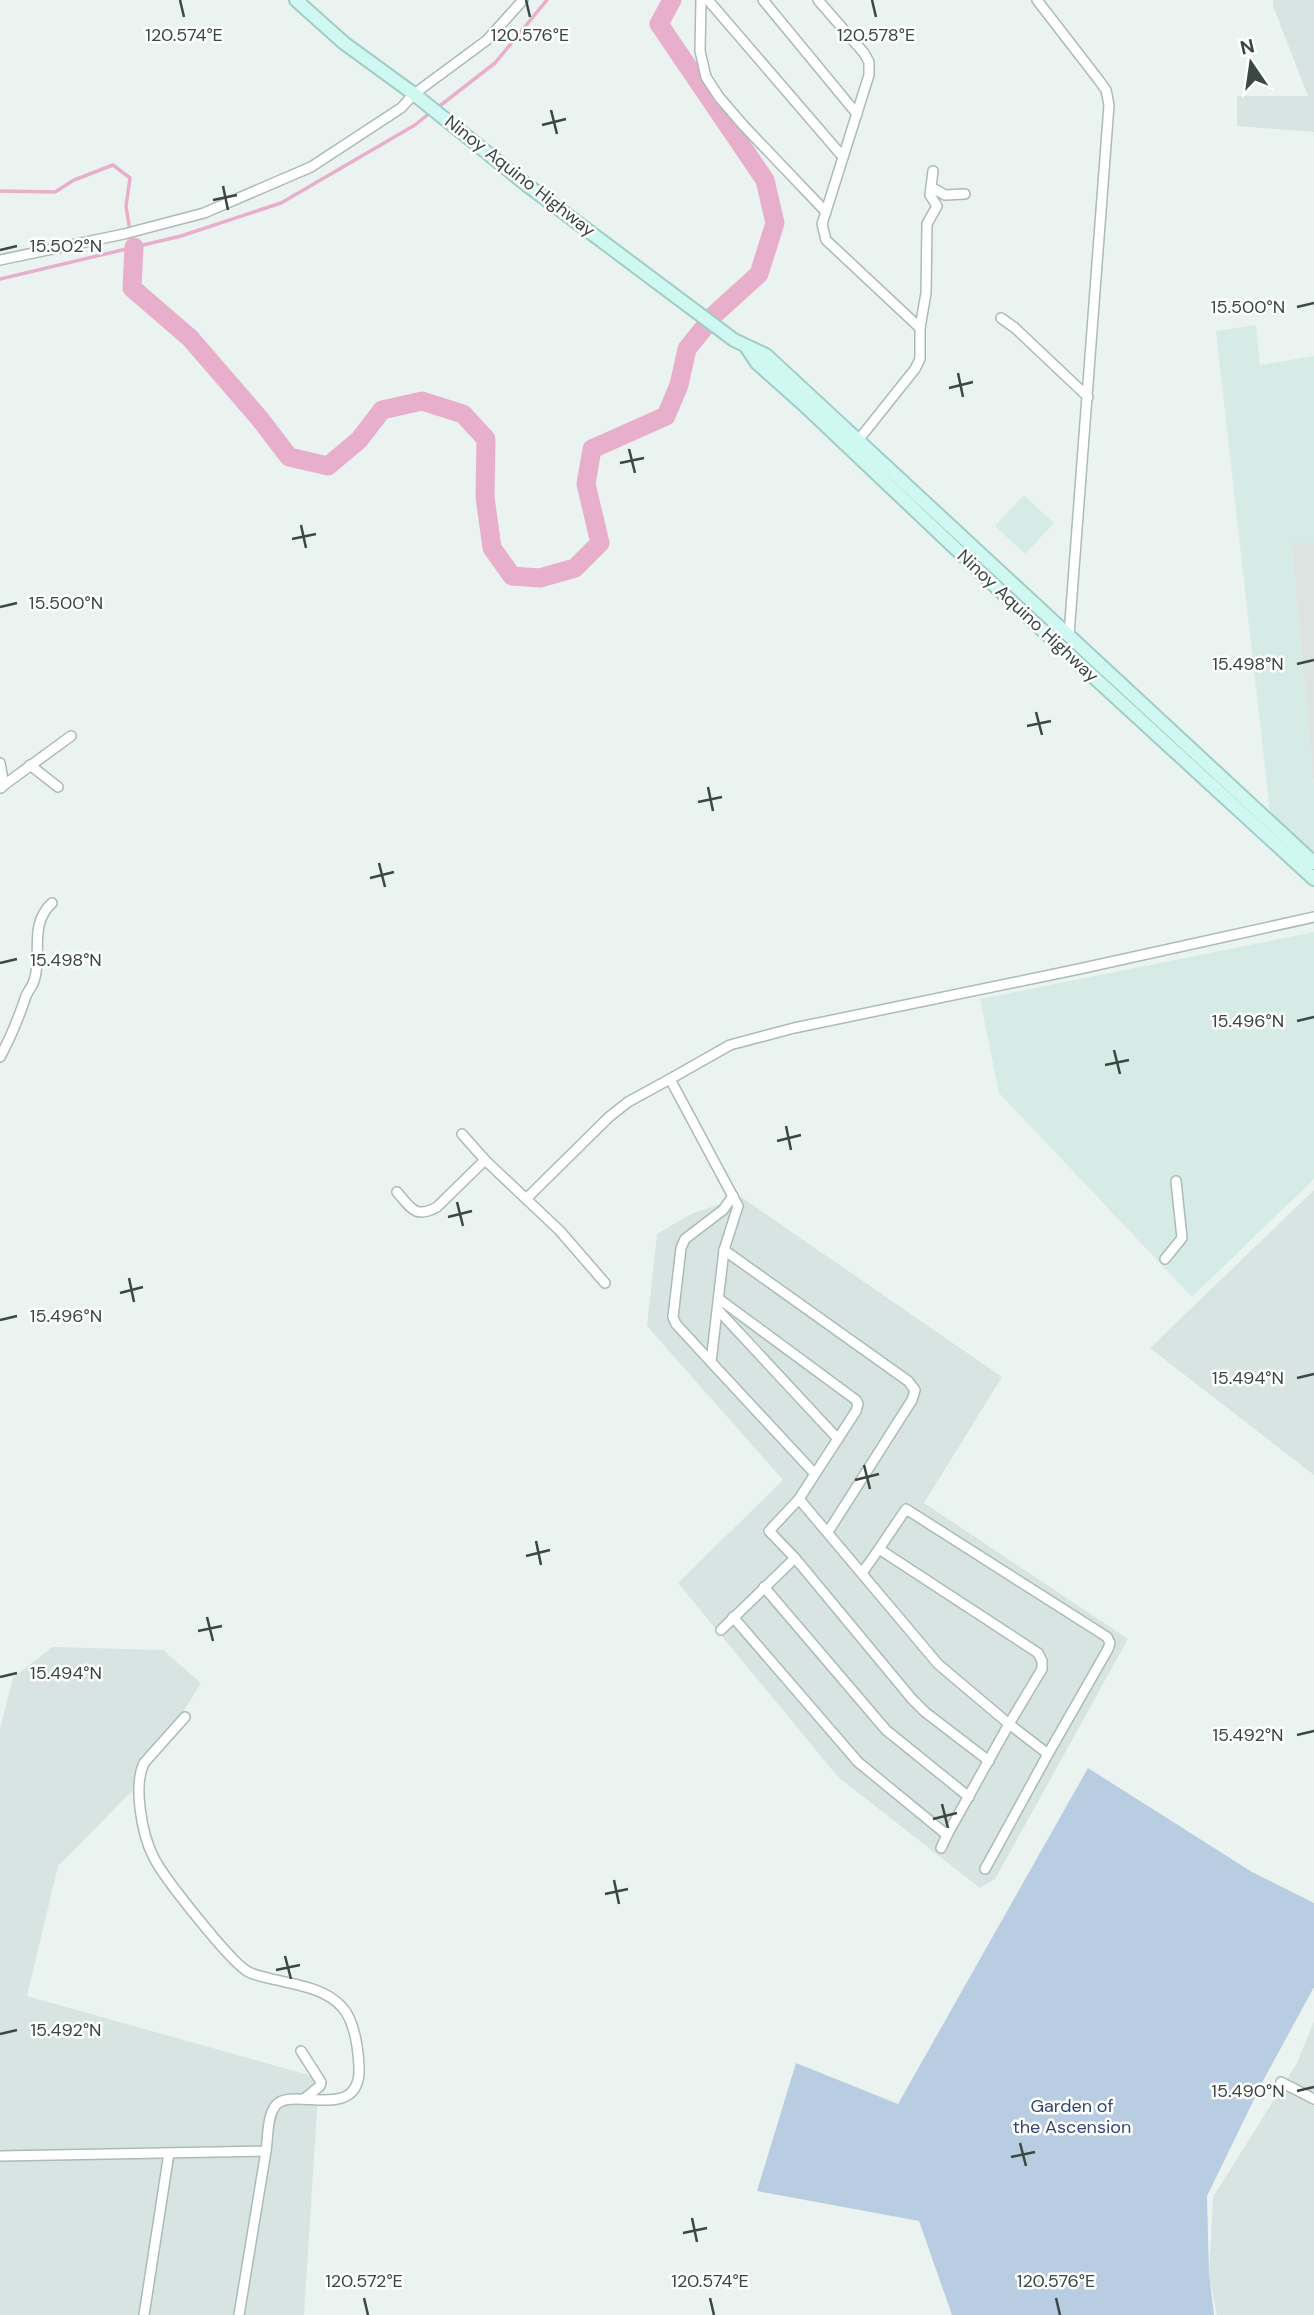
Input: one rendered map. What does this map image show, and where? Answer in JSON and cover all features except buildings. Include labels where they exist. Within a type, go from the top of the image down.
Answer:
[{"type":"main road","name":"Ninoy Aquino Highway","points":[[296,0],[344,43],[489,155],[747,348],[757,363],[1032,600],[1069,635],[1080,654],[1314,879]]},
{"type":"main road","name":"Ninoy Aquino Highway","points":[[855,445],[1022,611],[1080,654],[1314,863]]},
{"type":"main road","points":[[1022,611],[1032,600]]},
{"type":"street","points":[[0,260],[143,230],[229,204],[311,167],[401,108],[487,40],[523,0]]},
{"type":"street","points":[[701,0],[700,51],[706,77],[744,126],[826,212]]},
{"type":"street","points":[[708,0],[843,157]]},
{"type":"street","points":[[763,0],[857,114]]},
{"type":"street","points":[[818,0],[869,62],[869,75],[822,224],[826,240],[920,328]]},
{"type":"street","points":[[1037,0],[1106,90],[1109,105],[1069,635]]},
{"type":"street","points":[[855,445],[915,369],[919,359],[920,328],[926,293],[927,224],[937,206],[930,195],[933,172]]},
{"type":"street","points":[[931,187],[945,195],[965,194]]},
{"type":"street","points":[[1001,318],[1088,397]]},
{"type":"street","points":[[2,787],[71,736]]},
{"type":"street","points":[[0,763],[2,787]]},
{"type":"street","points":[[30,765],[58,787]]},
{"type":"street","points":[[0,1057],[34,981],[36,934],[46,908],[52,903]]},
{"type":"street","points":[[527,1198],[608,1118],[628,1102],[730,1045],[794,1028],[1314,917]]},
{"type":"street","points":[[670,1079],[737,1200],[738,1210],[727,1234],[724,1250],[710,1362]]},
{"type":"street","points":[[462,1133],[485,1160],[560,1231],[605,1283]]},
{"type":"street","points":[[397,1192],[414,1211],[420,1214],[428,1212],[437,1207],[485,1160]]},
{"type":"street","points":[[1165,1259],[1182,1238],[1176,1181]]},
{"type":"street","points":[[733,1196],[715,1217],[682,1244],[672,1314],[676,1324],[815,1474]]},
{"type":"street","points":[[715,1217],[727,1234]]},
{"type":"street","points":[[724,1250],[908,1381],[915,1390],[912,1400],[828,1532]]},
{"type":"street","points":[[719,1299],[858,1404],[856,1412],[799,1499],[769,1531],[795,1558],[912,1699],[989,1761]]},
{"type":"street","points":[[718,1310],[838,1439]]},
{"type":"street","points":[[799,1499],[938,1664],[1048,1754]]},
{"type":"street","points":[[862,1573],[906,1509],[1107,1637],[1110,1643],[985,1869]]},
{"type":"street","points":[[879,1549],[1041,1657],[1042,1669],[941,1848]]},
{"type":"street","points":[[721,1630],[795,1558]]},
{"type":"street","points":[[764,1587],[886,1730],[969,1797]]},
{"type":"street","points":[[733,1617],[858,1762],[947,1835]]},
{"type":"street","points":[[185,1717],[144,1763],[141,1770],[138,1793],[152,1854],[183,1898],[246,1970],[315,1990],[336,2001],[347,2013],[359,2065],[355,2087],[344,2096],[321,2102],[285,2099],[276,2105],[272,2113],[239,2315]]},
{"type":"street","points":[[301,2051],[321,2082],[320,2086],[304,2099]]},
{"type":"street","points":[[1281,2082],[1314,2099]]},
{"type":"street","points":[[0,2156],[266,2151]]},
{"type":"street","points":[[144,2315],[169,2153]]},
{"type":"shaded area","points":[[1273,0],[1314,0],[1314,132],[1237,126],[1237,96],[1308,96]]},
{"type":"shaded area","points":[[1256,325],[1260,365],[1314,356],[1314,543],[1291,543],[1314,786],[1314,852],[1270,813],[1216,331]]},
{"type":"shaded area","points":[[1024,495],[1054,523],[1025,554],[995,526]]},
{"type":"shaded area","points":[[1291,542],[1314,543],[1314,786]]},
{"type":"shaded area","points":[[1314,932],[1314,1179],[1192,1297],[999,1093],[980,999]]},
{"type":"shaded area","points":[[1314,1190],[1314,1475],[1150,1348]]},
{"type":"shaded area","points":[[741,1197],[1002,1377],[924,1503],[1128,1639],[995,1879],[980,1888],[838,1777],[678,1583],[783,1480],[647,1326],[657,1234],[691,1214]]},
{"type":"shaded area","points":[[52,1647],[163,1650],[201,1683],[136,1787],[58,1866],[27,1996],[319,2078],[304,2315],[0,2315],[0,1729],[13,1678]]},
{"type":"shaded area","points":[[1314,2022],[1314,2315],[1217,2315],[1209,2275],[1213,2197],[1297,2063]]},
{"type":"green space","name":"Garden of the Ascension","points":[[1088,1768],[1252,1872],[1314,1903],[1314,1987],[1264,2079],[1207,2196],[1209,2273],[1214,2315],[952,2315],[919,2221],[757,2191],[796,2063],[898,2104]]},
{"type":"waterway","points":[[437,108],[495,63],[547,0]]},
{"type":"waterway","points":[[134,247],[132,288],[190,338],[289,457],[328,466],[359,440],[382,410],[422,401],[463,414],[486,439],[485,497],[492,548],[512,576],[540,578],[575,568],[600,543],[586,484],[592,449],[666,416],[679,385],[687,349],[715,314],[759,274],[775,223],[765,180],[659,24],[672,0]]},
{"type":"waterway","points":[[0,279],[181,236],[281,203],[415,125],[431,112]]},
{"type":"waterway","points":[[0,191],[55,192],[74,180],[113,165],[130,178],[126,206],[129,225]]}]
